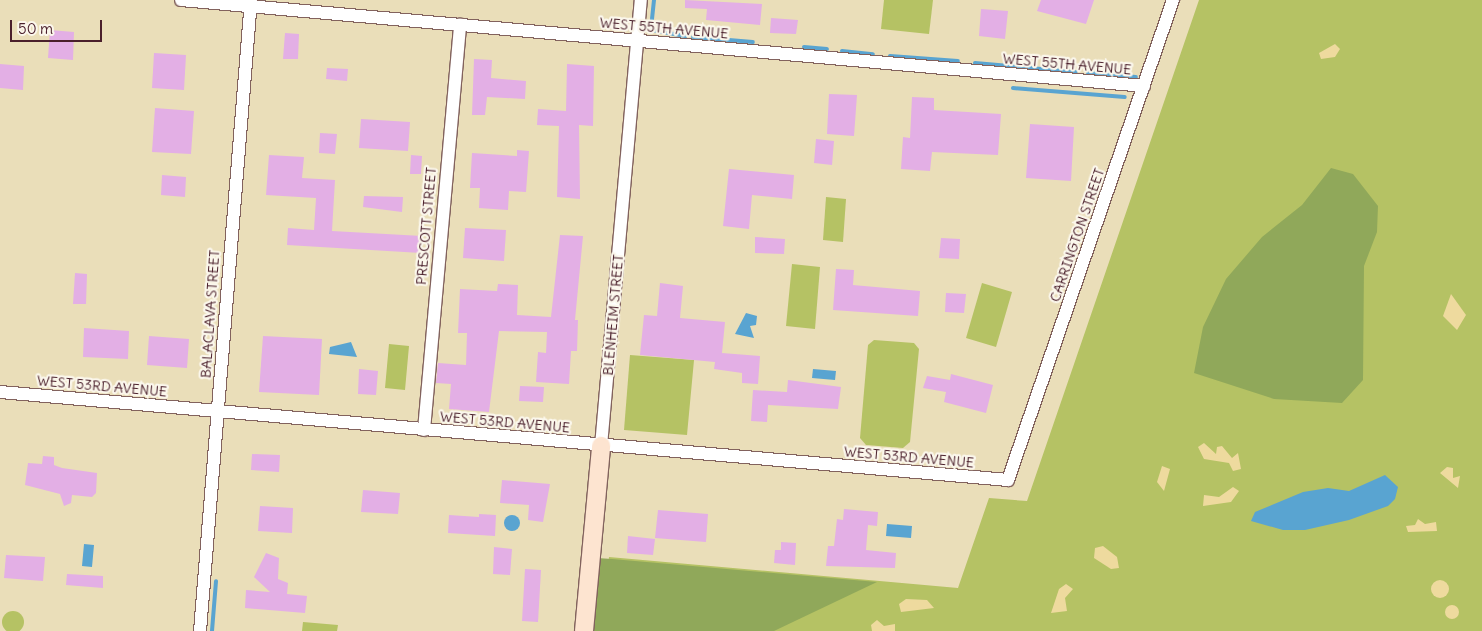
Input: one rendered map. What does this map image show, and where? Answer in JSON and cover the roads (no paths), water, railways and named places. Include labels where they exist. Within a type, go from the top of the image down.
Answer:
[{"type":"street","name":"WEST 55TH AVENUE","points":[[181,0],[250,3],[460,25],[1144,86]]},
{"type":"street","name":"BLENHEIM STREET","points":[[584,631],[641,0]]},
{"type":"street","name":"CARRINGTON STREET","points":[[1008,480],[1173,0]]},
{"type":"street","name":"BALACLAVA STREET","points":[[200,631],[250,3]]},
{"type":"street","name":"PRESCOTT STREET","points":[[424,430],[460,25]]},
{"type":"street","name":"WEST 53RD AVENUE","points":[[0,392],[601,446],[1008,480]]},
{"type":"water","points":[[746,313],[757,316],[756,325],[750,326],[754,338],[735,334]]},
{"type":"water","points":[[351,342],[357,357],[329,354],[330,347]]},
{"type":"water","points":[[813,369],[836,371],[835,380],[812,378]]},
{"type":"water","points":[[1385,475],[1398,487],[1395,499],[1388,506],[1349,520],[1305,530],[1283,530],[1251,521],[1255,512],[1303,492],[1328,488],[1349,491]]},
{"type":"water","points":[[512,515],[520,523],[512,531],[504,523]]},
{"type":"water","points":[[887,524],[912,526],[911,538],[886,536]]},
{"type":"water","points":[[84,544],[94,545],[92,567],[82,566]]},
{"type":"waterway","points":[[654,0],[651,30],[685,36]]},
{"type":"waterway","points":[[693,37],[753,42]]},
{"type":"waterway","points":[[804,47],[827,49]]},
{"type":"waterway","points":[[842,51],[873,54]]},
{"type":"waterway","points":[[890,56],[958,61]]},
{"type":"waterway","points":[[975,63],[1076,72]]},
{"type":"waterway","points":[[1088,73],[1136,77]]},
{"type":"waterway","points":[[1013,88],[1125,97]]},
{"type":"waterway","points":[[212,631],[216,581]]}]
